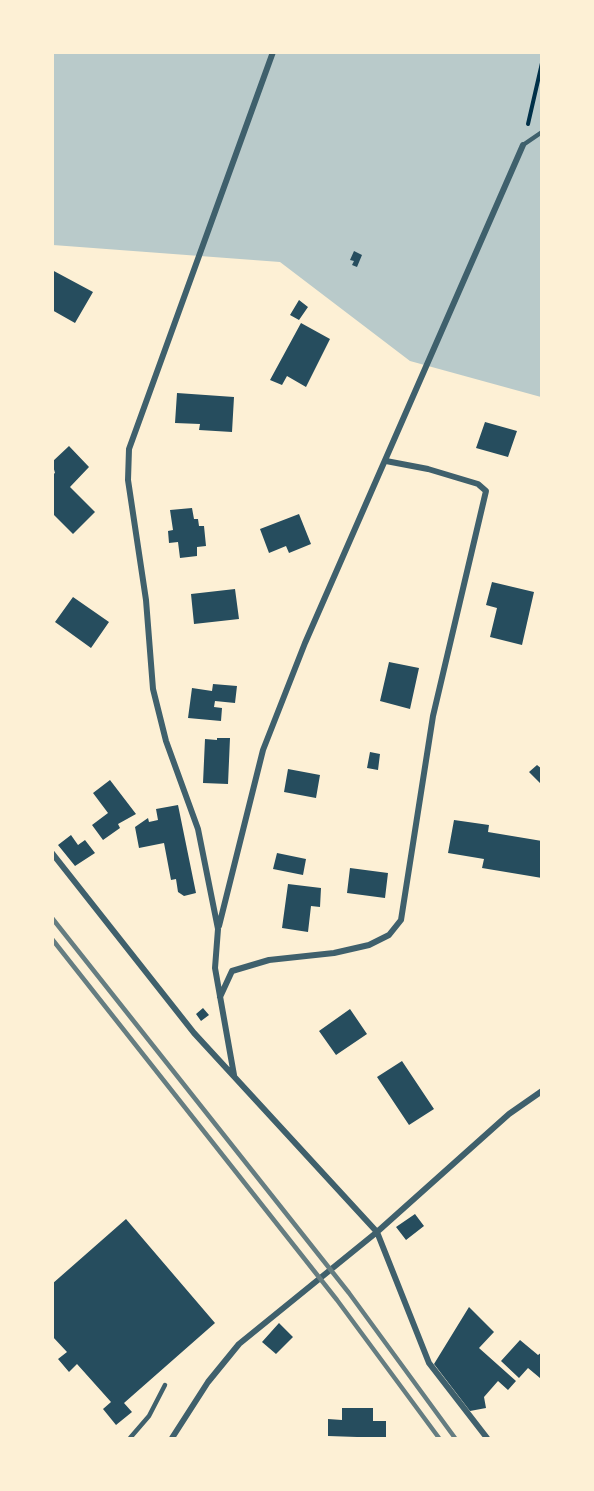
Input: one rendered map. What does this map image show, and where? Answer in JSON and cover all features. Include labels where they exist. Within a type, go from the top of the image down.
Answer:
[{"type":"street","points":[[218,929],[198,829],[166,741],[153,689],[146,600],[128,480],[129,449],[273,52]]},
{"type":"street","points":[[234,1075],[215,968],[218,929],[264,750],[304,643],[523,145]]},
{"type":"street","points":[[219,997],[232,971],[269,960],[334,953],[369,945],[389,935],[401,920],[433,716],[486,491],[478,484],[438,472],[386,461]]},
{"type":"street","points":[[52,853],[194,1034],[377,1232],[429,1363],[487,1438]]},
{"type":"street","points":[[172,1438],[208,1382],[239,1344],[377,1232],[509,1114],[542,1091]]},
{"type":"lane","points":[[523,145],[542,132]]},
{"type":"lane","points":[[130,1438],[149,1416],[165,1385]]},
{"type":"path","points":[[523,145],[542,63]]},
{"type":"shaded area","points":[[52,53],[541,53],[541,397],[410,361],[280,262],[53,245]]},
{"type":"building","points":[[354,251],[362,255],[357,267],[352,265],[354,261],[350,260]]},
{"type":"building","points":[[52,270],[93,292],[75,323],[52,310]]},
{"type":"building","points":[[299,300],[308,307],[299,320],[290,315]]},
{"type":"building","points":[[301,323],[330,339],[306,387],[287,376],[282,385],[270,380]]},
{"type":"building","points":[[177,393],[234,397],[232,432],[199,430],[200,424],[175,423]]},
{"type":"building","points":[[485,422],[517,431],[508,457],[476,448]]},
{"type":"building","points":[[69,446],[89,467],[70,487],[95,512],[73,534],[52,513],[52,475],[55,473],[52,462]]},
{"type":"building","points":[[192,508],[194,519],[198,519],[199,526],[204,526],[206,546],[197,547],[197,556],[180,558],[178,542],[169,543],[168,531],[173,530],[170,510]]},
{"type":"building","points":[[299,514],[311,544],[289,553],[286,546],[269,553],[260,529]]},
{"type":"building","points":[[492,582],[534,592],[522,645],[490,637],[497,608],[486,605]]},
{"type":"building","points":[[235,589],[239,619],[194,624],[191,594]]},
{"type":"building","points":[[73,597],[109,622],[91,648],[55,622]]},
{"type":"building","points":[[389,662],[419,668],[410,709],[380,701]]},
{"type":"building","points":[[213,684],[237,686],[235,703],[215,701],[214,707],[222,708],[221,721],[188,718],[192,688],[212,691]]},
{"type":"building","points":[[217,738],[230,738],[228,784],[203,783],[205,739],[217,740]]},
{"type":"building","points":[[370,752],[380,754],[378,770],[367,768]]},
{"type":"building","points":[[537,765],[542,769],[542,785],[529,772]]},
{"type":"building","points":[[288,769],[320,775],[316,798],[284,792]]},
{"type":"building","points":[[110,780],[136,814],[118,824],[120,828],[103,840],[92,825],[108,813],[93,793]]},
{"type":"building","points":[[178,805],[196,893],[184,896],[178,892],[176,879],[171,880],[164,843],[139,848],[135,827],[148,818],[149,822],[158,820],[156,809]]},
{"type":"building","points":[[454,820],[489,825],[488,832],[542,841],[542,878],[482,868],[484,859],[448,853]]},
{"type":"building","points":[[71,835],[78,845],[85,840],[95,853],[75,866],[58,845]]},
{"type":"building","points":[[277,853],[306,859],[303,875],[273,869]]},
{"type":"building","points":[[350,868],[388,873],[385,898],[347,893]]},
{"type":"building","points":[[288,884],[321,888],[320,907],[311,906],[308,932],[282,928]]},
{"type":"building","points":[[203,1008],[209,1015],[201,1021],[196,1014]]},
{"type":"building","points":[[350,1009],[367,1034],[336,1055],[319,1031]]},
{"type":"building","points":[[402,1061],[434,1109],[409,1125],[377,1077]]},
{"type":"building","points":[[415,1214],[424,1226],[406,1240],[396,1227]]},
{"type":"building","points":[[126,1219],[215,1323],[124,1403],[132,1412],[116,1425],[103,1409],[111,1402],[77,1364],[69,1372],[58,1359],[67,1352],[52,1336],[52,1284]]},
{"type":"building","points":[[469,1307],[494,1332],[479,1348],[516,1381],[508,1390],[498,1381],[484,1397],[486,1408],[470,1411],[434,1364]]},
{"type":"building","points":[[279,1323],[293,1337],[276,1354],[262,1342]]},
{"type":"building","points":[[520,1340],[538,1355],[542,1352],[540,1378],[528,1368],[519,1378],[501,1361]]},
{"type":"building","points":[[342,1408],[373,1408],[373,1421],[386,1421],[386,1438],[328,1436],[328,1419],[342,1420]]},
{"type":"railway","points":[[52,918],[349,1293],[455,1438]]},
{"type":"railway","points":[[52,939],[337,1300],[439,1438]]}]
